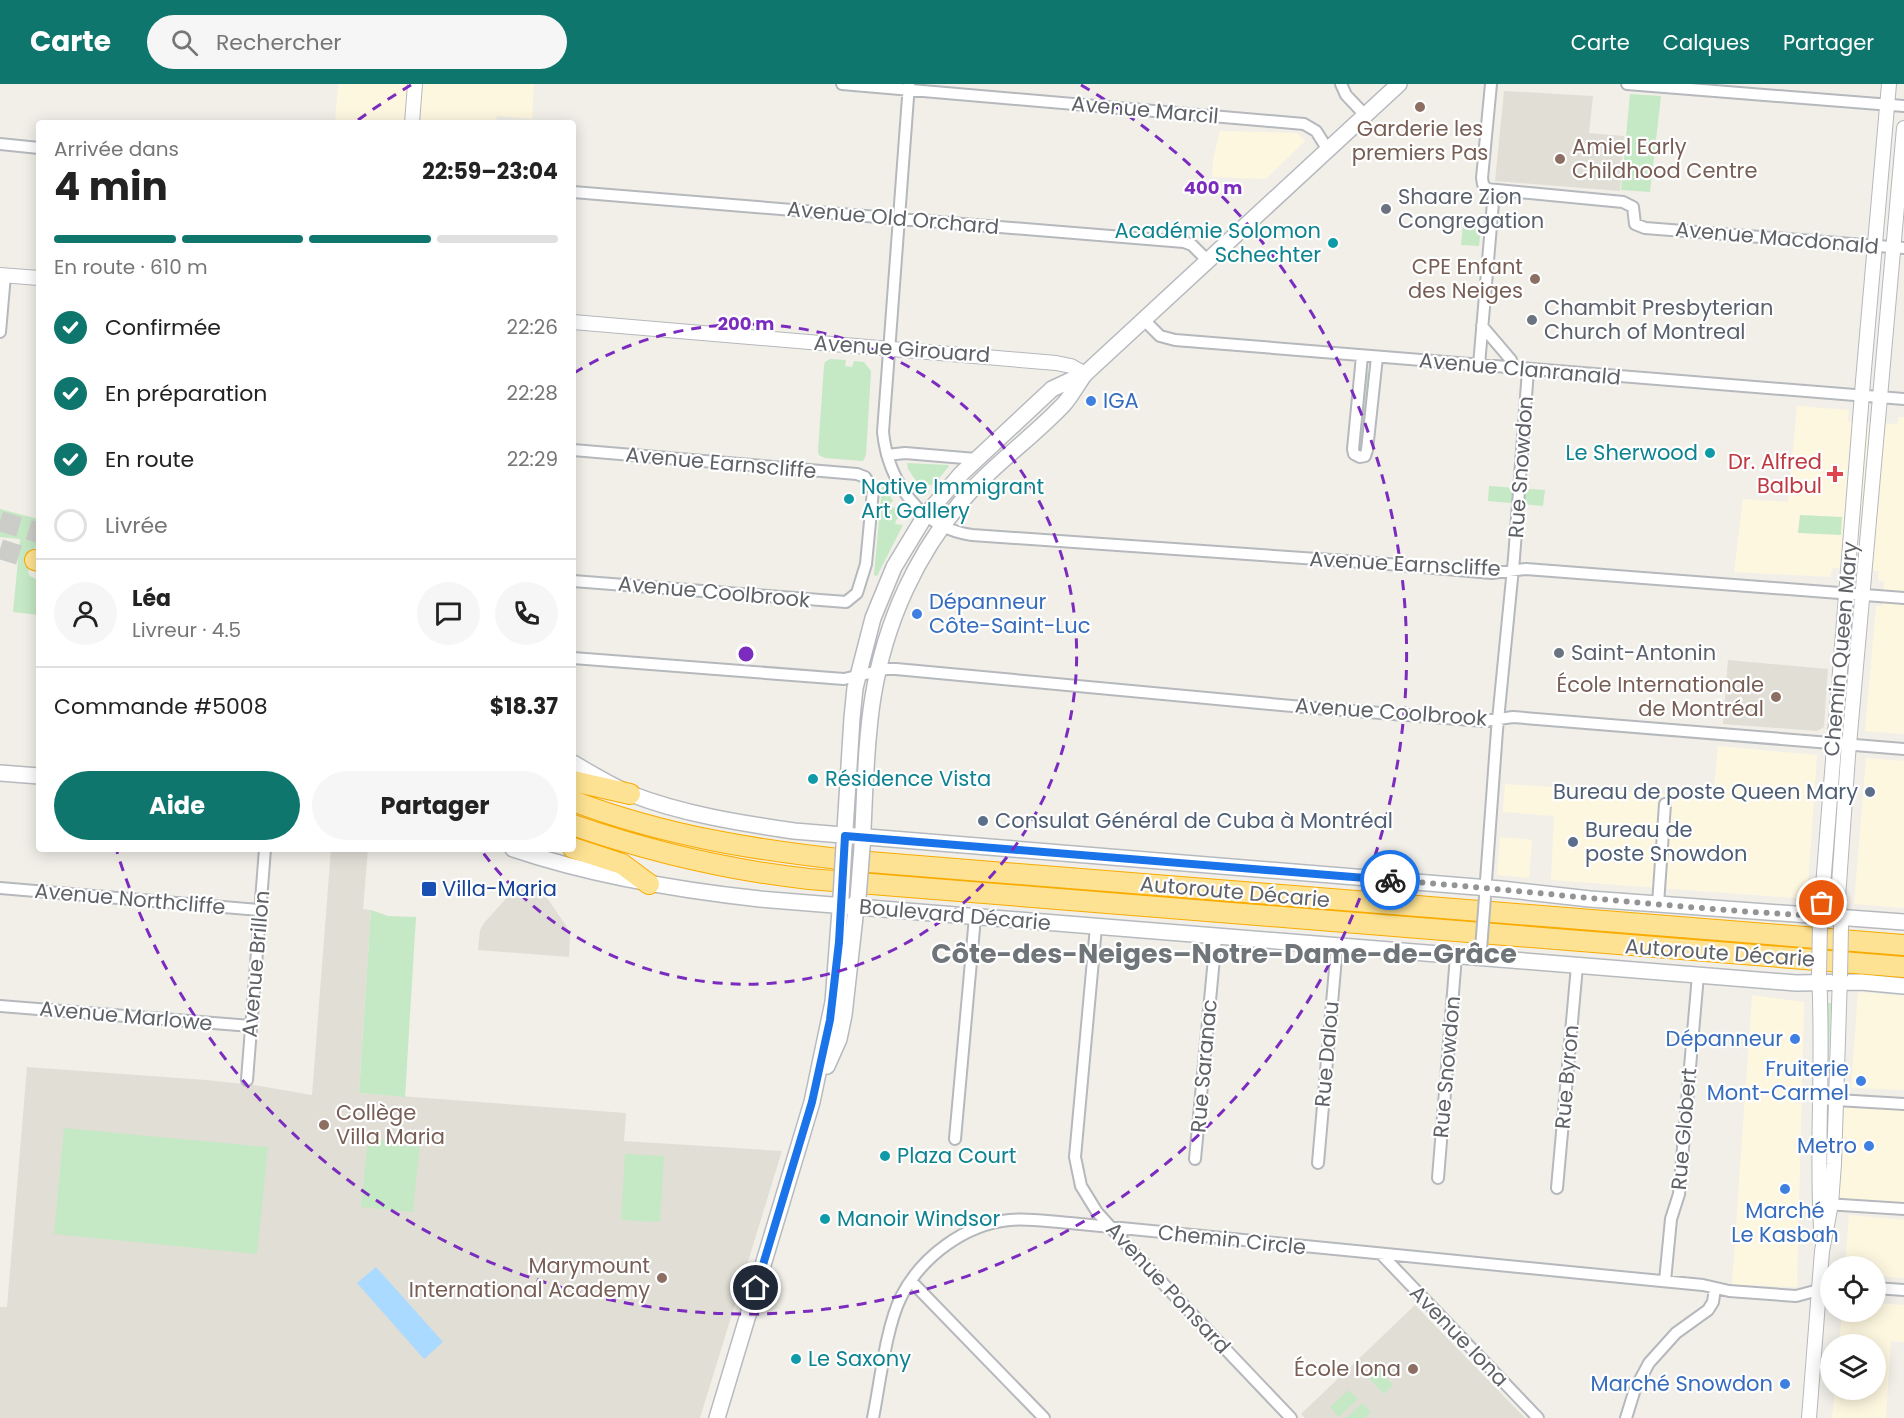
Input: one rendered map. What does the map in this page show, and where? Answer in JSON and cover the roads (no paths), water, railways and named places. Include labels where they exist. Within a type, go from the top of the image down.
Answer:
[{"type":"highway","points":[[576,781],[630,794]]},
{"type":"highway","name":"Autoroute Décarie","points":[[576,802],[681,835],[777,853],[1904,945]]},
{"type":"highway","name":"Autoroute Décarie","points":[[576,826],[672,856],[736,869],[809,879],[1904,967]]},
{"type":"highway","points":[[576,849],[622,864],[649,884]]},
{"type":"main road","points":[[812,1102],[841,1032],[850,974],[863,842],[871,715],[878,671],[900,601],[917,567],[942,526],[985,476],[1066,402],[1085,374],[1399,84]]},
{"type":"main road","points":[[717,1418],[812,1102],[833,1002],[852,717],[857,677],[867,635],[894,567],[925,516],[950,486],[976,459],[1053,389],[1085,374]]},
{"type":"main road","points":[[576,766],[630,794],[672,807],[753,825],[845,841],[1659,904],[1841,922],[1904,922]]},
{"type":"main road","points":[[0,773],[36,776]]},
{"type":"main road","name":"Boulevard Décarie","points":[[523,852],[649,884],[741,897],[841,901],[975,917],[1456,956],[1481,954],[1577,966],[1698,975],[1840,979],[1904,986]]},
{"type":"street","points":[[412,120],[415,84]]},
{"type":"street","name":"Avenue Marcil","points":[[842,84],[908,87],[1304,124],[1316,131],[1328,150]]},
{"type":"street","points":[[1341,84],[1346,95],[1365,115]]},
{"type":"street","points":[[1479,365],[1494,191],[1487,189],[1482,182],[1491,84]]},
{"type":"street","points":[[1627,84],[1904,105]]},
{"type":"street","name":"Chemin Queen Mary","points":[[1825,1204],[1820,1099],[1820,920],[1889,84]]},
{"type":"street","points":[[908,87],[883,424],[887,455],[901,486],[925,516]]},
{"type":"street","name":"Chemin Queen Mary","points":[[1822,1256],[1825,1204],[1836,1099],[1841,922],[1838,898],[1880,397],[1898,248],[1904,128]]},
{"type":"street","points":[[0,144],[36,148]]},
{"type":"street","name":"Avenue Macdonald","points":[[1494,191],[1623,202],[1633,207],[1634,222],[1637,226],[1650,228],[1898,248]]},
{"type":"street","name":"Avenue Old Orchard","points":[[576,192],[1184,242],[1192,245],[1207,261]]},
{"type":"street","points":[[0,332],[2,275],[36,278]]},
{"type":"street","name":"Avenue Clanranald","points":[[1143,320],[1160,336],[1175,340],[1904,399]]},
{"type":"street","name":"Avenue Girouard","points":[[576,322],[1056,363],[1071,366],[1085,374]]},
{"type":"street","name":"Rue Snowdon","points":[[1482,326],[1511,360],[1512,368]]},
{"type":"street","points":[[1362,356],[1353,450],[1358,457],[1365,456],[1367,450],[1377,357]]},
{"type":"street","name":"Rue Snowdon","points":[[1481,954],[1498,719],[1528,370]]},
{"type":"street","name":"Avenue Earnscliffe","points":[[576,450],[857,474],[868,480],[873,490],[866,564],[860,586],[854,597]]},
{"type":"street","points":[[887,455],[905,453],[976,459]]},
{"type":"street","name":"Avenue Earnscliffe","points":[[925,516],[954,531],[972,535],[1492,573],[1526,569],[1904,598]]},
{"type":"street","name":"Avenue Coolbrook","points":[[576,581],[841,603],[854,597]]},
{"type":"street","name":"Avenue Coolbrook","points":[[576,658],[844,679],[896,669],[1484,722],[1513,717],[1904,749]]},
{"type":"street","points":[[1659,904],[1665,804]]},
{"type":"street","name":"Avenue Brillon","points":[[247,1080],[265,852]]},
{"type":"street","name":"Avenue Northcliffe","points":[[0,888],[260,910]]},
{"type":"street","points":[[956,1138],[975,917]]},
{"type":"street","name":"Avenue Ponsard","points":[[1096,927],[1075,1158],[1084,1193],[1112,1228],[1291,1418]]},
{"type":"street","name":"Rue Saranac","points":[[1195,1160],[1216,937]]},
{"type":"street","name":"Rue Dalou","points":[[1318,1162],[1337,946]]},
{"type":"street","name":"Rue Snowdon","points":[[1438,1178],[1456,956]]},
{"type":"street","name":"Rue Byron","points":[[1557,1188],[1577,966]]},
{"type":"street","name":"Rue Globert","points":[[1665,1281],[1670,1224],[1679,1194],[1698,975]]},
{"type":"street","name":"Avenue Marlowe","points":[[0,1006],[251,1026]]},
{"type":"street","points":[[1820,1099],[1904,1104]]},
{"type":"street","points":[[1825,1204],[1904,1209]]},
{"type":"street","name":"Chemin Circle","points":[[873,1418],[892,1321],[901,1297],[912,1281],[947,1244],[987,1224],[1023,1220],[1665,1281],[1796,1296],[1820,1290]]},
{"type":"street","name":"Avenue Iona","points":[[1381,1254],[1538,1418]]},
{"type":"street","points":[[912,1281],[1044,1418]]},
{"type":"street","points":[[1626,1418],[1635,1389],[1649,1363],[1676,1333],[1708,1310],[1713,1302],[1715,1288]]},
{"type":"street","points":[[1886,1289],[1904,1290]]},
{"type":"street","name":"Chemin Queen Mary","points":[[1809,1418],[1820,1322]]},
{"type":"water","points":[[376,1267],[443,1342],[424,1359],[357,1283]]},
{"type":"tunnel","points":[[0,521],[36,532]]},
{"type":"tunnel","points":[[0,549],[35,560]]},
{"type":"place","name":"Garderie les premiers Pas","points":[[1420,107]]},
{"type":"place","name":"Amiel Early Childhood Centre","points":[[1560,159]]},
{"type":"place","name":"Shaare Zion Congregation","points":[[1386,209]]},
{"type":"place","name":"Académie Solomon Schechter","points":[[1333,243]]},
{"type":"place","name":"CPE Enfant des Neiges","points":[[1535,279]]},
{"type":"place","name":"Chambit Presbyterian Church of Montreal","points":[[1532,320]]},
{"type":"place","name":"IGA","points":[[1091,401]]},
{"type":"place","name":"Le Sherwood","points":[[1710,453]]},
{"type":"place","name":"Dr. Alfred Balbul","points":[[1835,474]]},
{"type":"place","name":"Native Immigrant Art Gallery","points":[[849,499]]},
{"type":"place","name":"Dépanneur Côte-Saint-Luc","points":[[917,614]]},
{"type":"place","name":"Saint-Antonin","points":[[1559,653]]},
{"type":"place","name":"École Internationale de Montréal","points":[[1776,697]]},
{"type":"place","name":"Résidence Vista","points":[[813,779]]},
{"type":"place","name":"Bureau de poste Queen Mary","points":[[1870,792]]},
{"type":"place","name":"Consulat Général de Cuba à Montréal","points":[[983,821]]},
{"type":"place","name":"Bureau de poste Snowdon","points":[[1573,842]]},
{"type":"place","name":"Villa-Maria","points":[[429,889]]},
{"type":"place","name":"Dépanneur","points":[[1795,1039]]},
{"type":"place","name":"Fruiterie Mont-Carmel","points":[[1861,1081]]},
{"type":"place","name":"Collège Villa Maria","points":[[324,1125]]},
{"type":"place","name":"Metro","points":[[1869,1146]]},
{"type":"place","name":"Plaza Court","points":[[885,1156]]},
{"type":"place","name":"Marché Le Kasbah","points":[[1785,1189]]},
{"type":"place","name":"Manoir Windsor","points":[[825,1219]]},
{"type":"place","name":"Marymount International Academy","points":[[662,1278]]},
{"type":"place","name":"Le Saxony","points":[[796,1359]]},
{"type":"place","name":"École Iona","points":[[1413,1369]]},
{"type":"place","name":"Marché Snowdon","points":[[1785,1384]]},
{"type":"district","name":"Côte-des-Neiges–Notre-Dame-de-Grâce","points":[[1224,954]]}]
